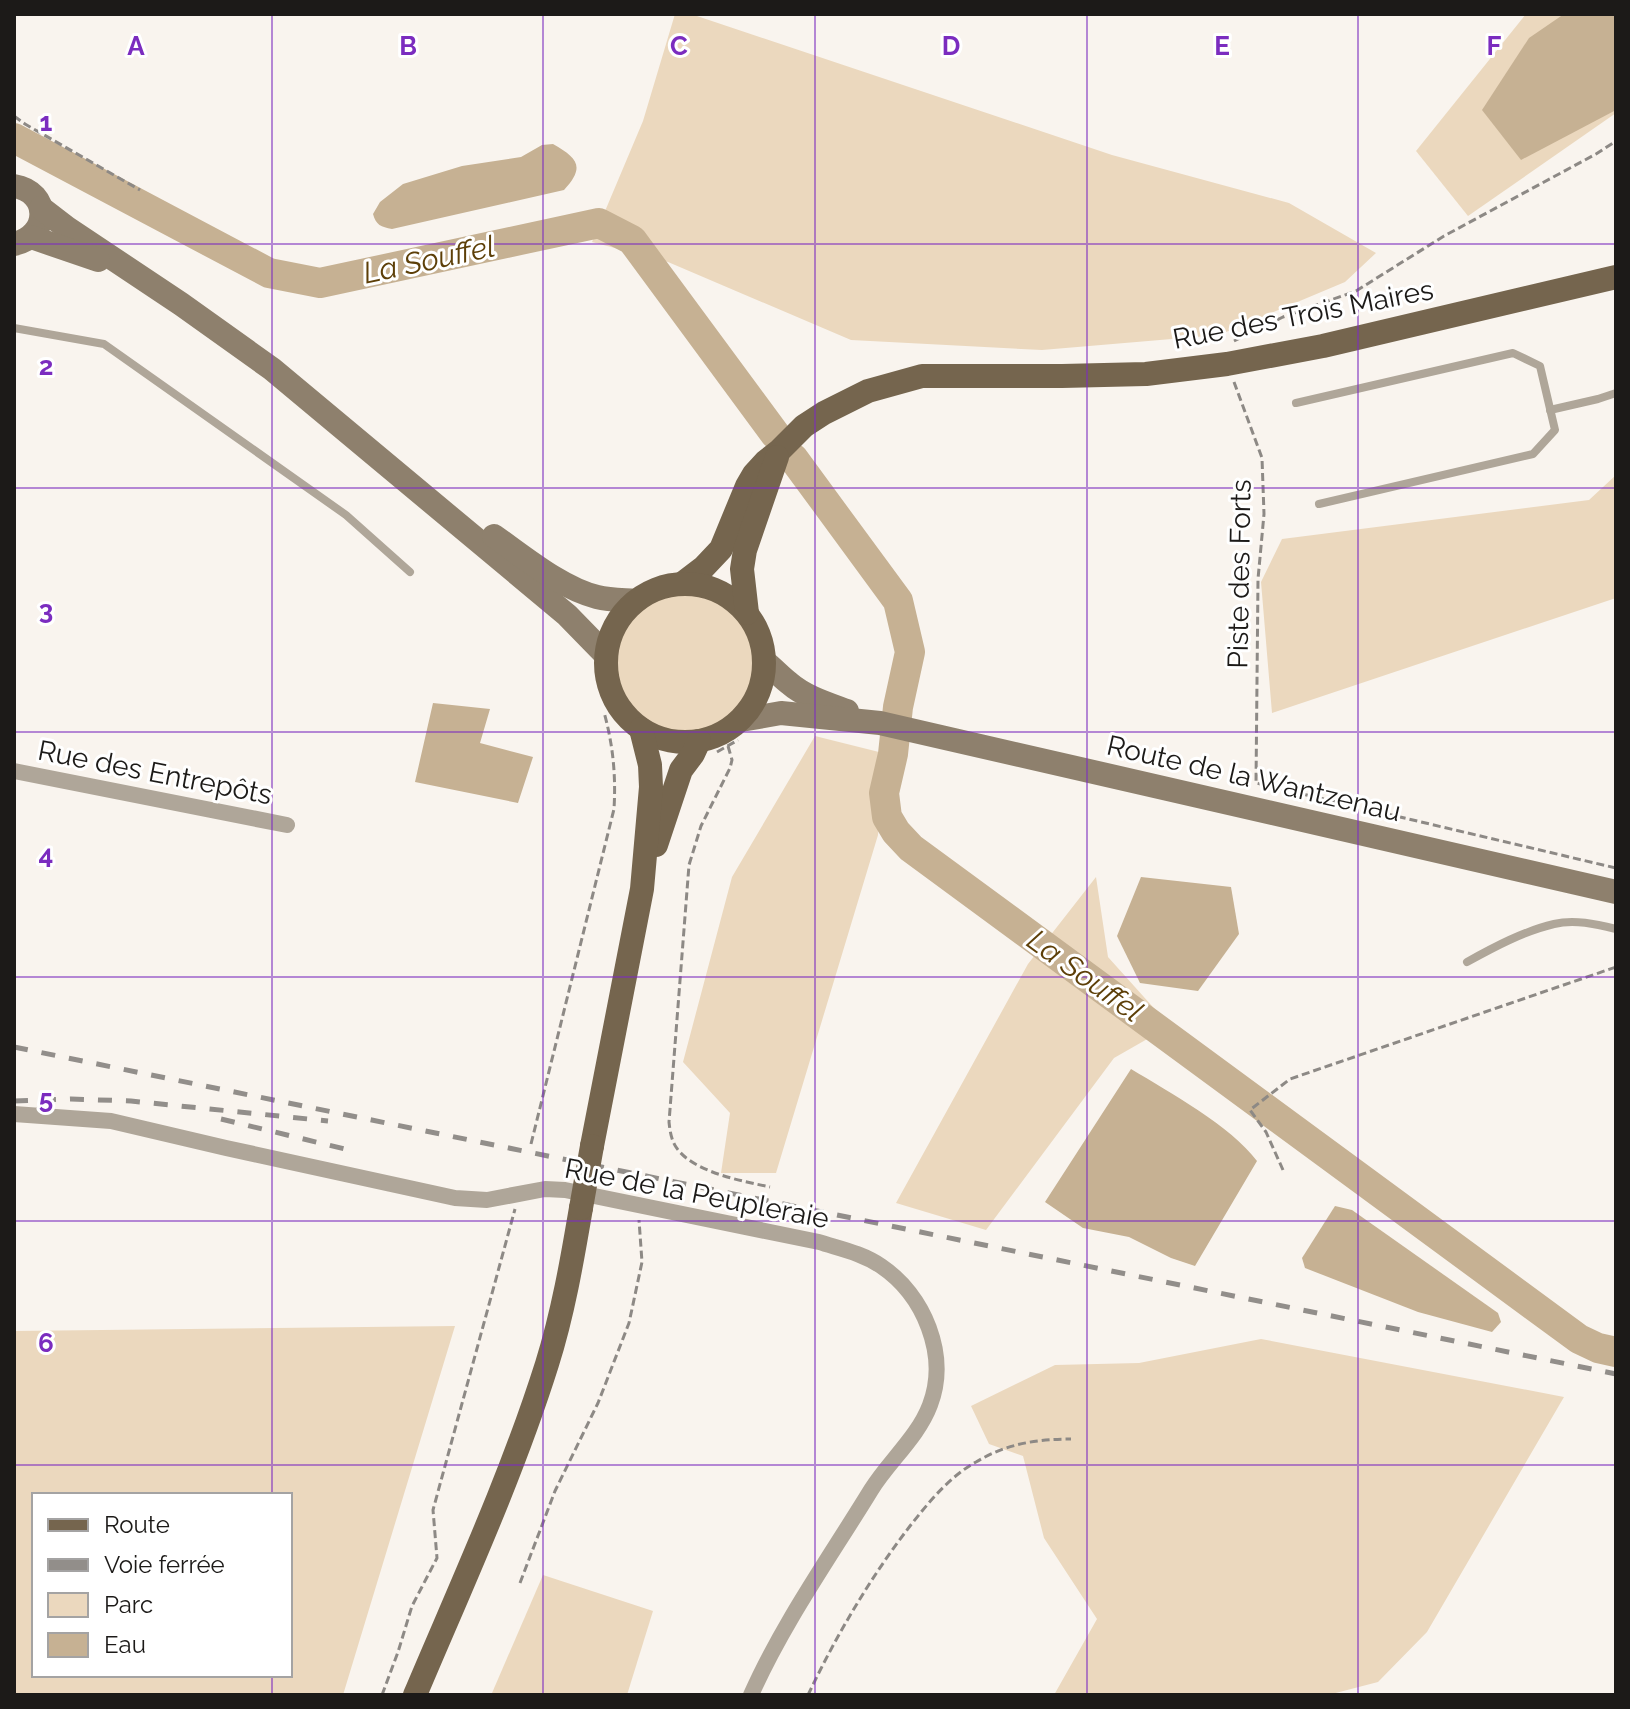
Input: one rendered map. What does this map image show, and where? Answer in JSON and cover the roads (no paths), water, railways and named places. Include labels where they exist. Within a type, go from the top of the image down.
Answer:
[{"type":"main road","points":[[14,186],[29,190],[41,208],[42,219],[38,229],[23,240]]},
{"type":"main road","points":[[41,208],[272,369],[567,615],[606,655]]},
{"type":"main road","points":[[23,240],[60,246],[137,275]]},
{"type":"main road","name":"Rue des Trois Maires","points":[[683,583],[721,549],[747,486],[765,462],[804,426],[868,391],[922,376],[1146,374],[1227,364],[1323,346],[1615,280]]},
{"type":"main road","points":[[367,447],[565,584],[596,597],[635,601]]},
{"type":"main road","name":"Rue des Trois Maires","points":[[747,613],[742,569],[745,550],[779,451]]},
{"type":"main road","points":[[642,889],[681,770],[693,754],[707,747],[721,734],[742,728],[762,684],[765,662],[759,636],[747,613],[734,600],[701,585],[683,583],[658,588],[635,601],[615,625],[606,655],[610,689],[617,705],[641,729],[659,738],[707,747]]},
{"type":"main road","name":"Route de la Wantzenau","points":[[765,662],[790,685],[810,696],[891,726]]},
{"type":"main road","name":"Route de la Wantzenau","points":[[742,728],[781,713],[891,726],[1616,892]]},
{"type":"main road","points":[[415,1695],[529,1418],[559,1318],[642,889],[651,787],[650,765],[641,729]]},
{"type":"street","name":"Rue des Entrepôts","points":[[14,771],[287,825]]},
{"type":"street","name":"Rue de la Peupleraie","points":[[14,1114],[111,1121],[455,1198],[487,1200],[558,1189],[819,1242],[859,1254],[897,1277],[926,1318],[933,1339],[936,1364],[931,1405],[922,1423],[875,1484],[786,1628],[751,1695]]},
{"type":"lane","points":[[14,328],[104,344],[346,515],[410,572]]},
{"type":"lane","points":[[1296,403],[1513,353],[1540,366],[1555,430],[1533,454],[1319,504]]},
{"type":"lane","points":[[1550,410],[1616,393]]},
{"type":"lane","points":[[1467,962],[1517,937],[1556,923],[1592,923],[1616,929]]},
{"type":"water","points":[[1564,14],[1616,14],[1616,110],[1521,160],[1482,110],[1529,38]]},
{"type":"water","points":[[553,144],[576,163],[575,175],[564,190],[392,229],[380,225],[374,218],[380,202],[403,184],[462,166],[521,157],[542,145]]},
{"type":"water","points":[[433,703],[490,709],[480,743],[533,757],[518,803],[415,782]]},
{"type":"water","points":[[1141,877],[1231,887],[1239,934],[1198,991],[1140,983],[1117,936]]},
{"type":"water","points":[[1131,1069],[1216,1123],[1257,1161],[1195,1266],[1129,1237],[1083,1228],[1045,1202]]},
{"type":"water","points":[[1335,1206],[1352,1210],[1498,1313],[1501,1322],[1492,1332],[1418,1312],[1305,1268],[1302,1258]]},
{"type":"waterway","name":"La Souffel","points":[[14,138],[269,273],[320,283],[599,223],[632,240],[775,434]]},
{"type":"waterway","name":"La Souffel","points":[[793,458],[898,601],[910,652],[884,793],[887,817],[896,832],[911,848],[1579,1339],[1616,1352]]},
{"type":"railway","points":[[14,1047],[1616,1374]]},
{"type":"railway","points":[[14,1101],[131,1101],[328,1121]]},
{"type":"railway","points":[[221,1119],[353,1151]]}]
